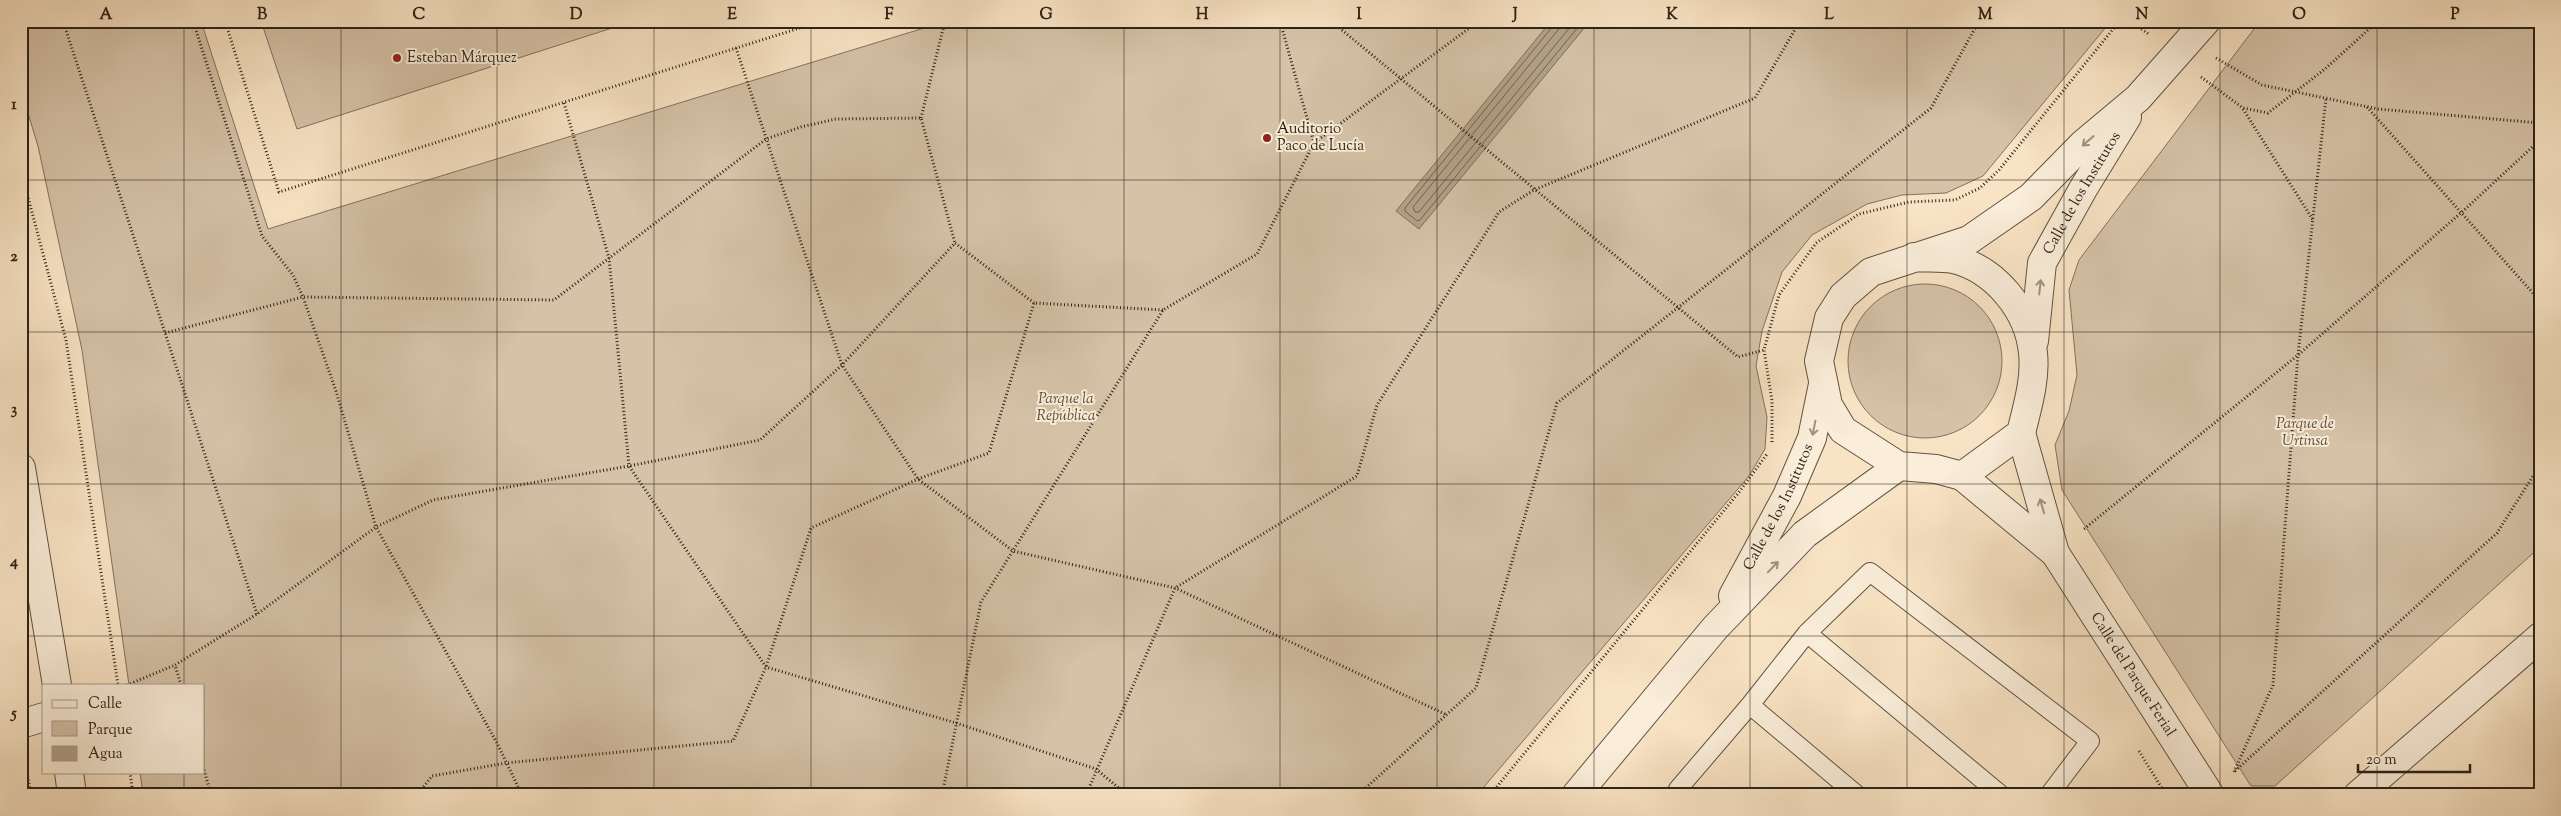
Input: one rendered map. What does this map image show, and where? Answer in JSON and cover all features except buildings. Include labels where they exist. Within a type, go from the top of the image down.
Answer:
[{"type":"street","name":"Calle de los Institutos","points":[[1715,628],[1788,496],[1812,438],[1823,380],[1820,361],[1829,318],[1843,296],[1870,272],[1969,240],[2031,198],[2083,144],[2138,98],[2206,21]]},
{"type":"street","name":"Calle de los Institutos","points":[[2021,433],[2031,388],[2042,263],[2083,189],[2138,98]]},
{"type":"street","points":[[1914,257],[1953,259],[1986,273],[2001,286],[2021,313],[2033,353]]},
{"type":"street","points":[[1823,380],[1828,404],[1843,430],[1899,466],[1936,469],[1962,476],[2021,433]]},
{"type":"street","name":"Calle del Parque Ferial","points":[[2021,433],[2055,553],[2209,793]]},
{"type":"street","name":"Calle de los Institutos","points":[[1576,795],[1715,628],[1805,534],[1899,466]]},
{"type":"street","points":[[21,468],[57,684]]},
{"type":"street","name":"Calle del Parque Ferial","points":[[1962,476],[2055,553]]},
{"type":"street","points":[[2358,795],[2540,636]]},
{"type":"street","points":[[21,724],[42,718]]},
{"type":"street","points":[[69,774],[72,795]]},
{"type":"lane","points":[[1684,795],[1678,789],[1750,705],[1807,633],[1870,572],[2090,741],[2049,795]]},
{"type":"lane","points":[[1807,633],[2001,795]]},
{"type":"lane","points":[[1750,705],[1857,795]]},
{"type":"path","points":[[63,21],[257,614]]},
{"type":"path","points":[[193,21],[262,236],[293,275],[303,297],[336,391],[376,527],[522,795]]},
{"type":"path","points":[[225,21],[279,192],[822,21]]},
{"type":"path","points":[[945,21],[921,118],[954,243],[1034,303],[1163,310]]},
{"type":"path","points":[[1280,21],[1314,143]]},
{"type":"path","points":[[1331,21],[1738,356],[1764,350]]},
{"type":"path","points":[[942,795],[981,602],[1163,310],[1257,254],[1314,143],[1479,21]]},
{"type":"path","points":[[1086,795],[1174,588],[1357,476],[1377,405],[1499,212],[1534,190],[1754,98],[1800,21]]},
{"type":"path","points":[[1358,795],[1476,688],[1557,403],[1931,108],[1979,21]]},
{"type":"path","points":[[2130,21],[2182,50],[2262,84],[2367,106],[2540,123]]},
{"type":"path","points":[[2243,108],[2268,113],[2326,69],[2378,21]]},
{"type":"path","points":[[736,48],[842,365],[918,479],[1013,551],[1174,588],[1447,715]]},
{"type":"path","points":[[2182,50],[2243,108],[2313,220]]},
{"type":"path","points":[[2234,772],[2273,685],[2298,355],[2326,98]]},
{"type":"path","points":[[564,103],[609,258],[629,466],[766,667],[956,723],[1096,769],[1127,795]]},
{"type":"path","points":[[2367,106],[2540,301]]},
{"type":"path","points":[[165,333],[303,297],[554,300],[766,139],[801,127],[836,120],[921,118]]},
{"type":"path","points":[[2055,553],[2298,355],[2462,212],[2540,140]]},
{"type":"path","points":[[21,170],[66,340],[118,684]]},
{"type":"path","points":[[129,684],[176,665],[257,614],[376,527],[433,500],[629,466],[760,440],[842,365],[954,243]]},
{"type":"path","points":[[417,795],[432,776],[506,763],[734,741],[766,667],[811,528],[918,479],[989,453],[1034,303]]},
{"type":"path","points":[[2209,793],[2497,533],[2540,465]]},
{"type":"path","points":[[176,665],[181,684]]},
{"type":"path","points":[[21,769],[28,773],[31,795]]},
{"type":"path","points":[[130,774],[133,795]]},
{"type":"path","points":[[205,774],[210,795]]},
{"type":"green space","name":"Parque la República","points":[[21,21],[201,21],[268,229],[947,21],[2111,21],[1983,176],[1946,193],[1902,195],[1867,204],[1812,235],[1782,272],[1762,331],[1756,366],[1767,417],[1765,449],[1749,476],[1477,795],[143,795],[140,774],[205,774],[205,684],[129,684],[82,350],[38,146],[21,90]]},
{"type":"green space","name":"Esteban Márquez","points":[[261,21],[634,21],[297,129]]},
{"type":"green space","name":"Parque de Urtinsa","points":[[2260,21],[2540,21],[2540,547],[2275,786],[2251,786],[2062,490],[2055,445],[2069,411],[2077,375],[2069,290],[2079,260]]},
{"type":"green space","points":[[1925,284],[1955,289],[1980,306],[1997,331],[2002,361],[1997,391],[1980,416],[1955,433],[1925,438],[1895,433],[1870,416],[1853,391],[1848,361],[1853,331],[1870,306],[1895,289]]},
{"type":"water","points":[[1551,21],[1590,21],[1419,229],[1396,211]]},
{"type":"place","name":"Esteban Márquez","points":[[397,58]]},
{"type":"place","name":"Auditorio Paco de Lucía","points":[[1267,138]]}]
